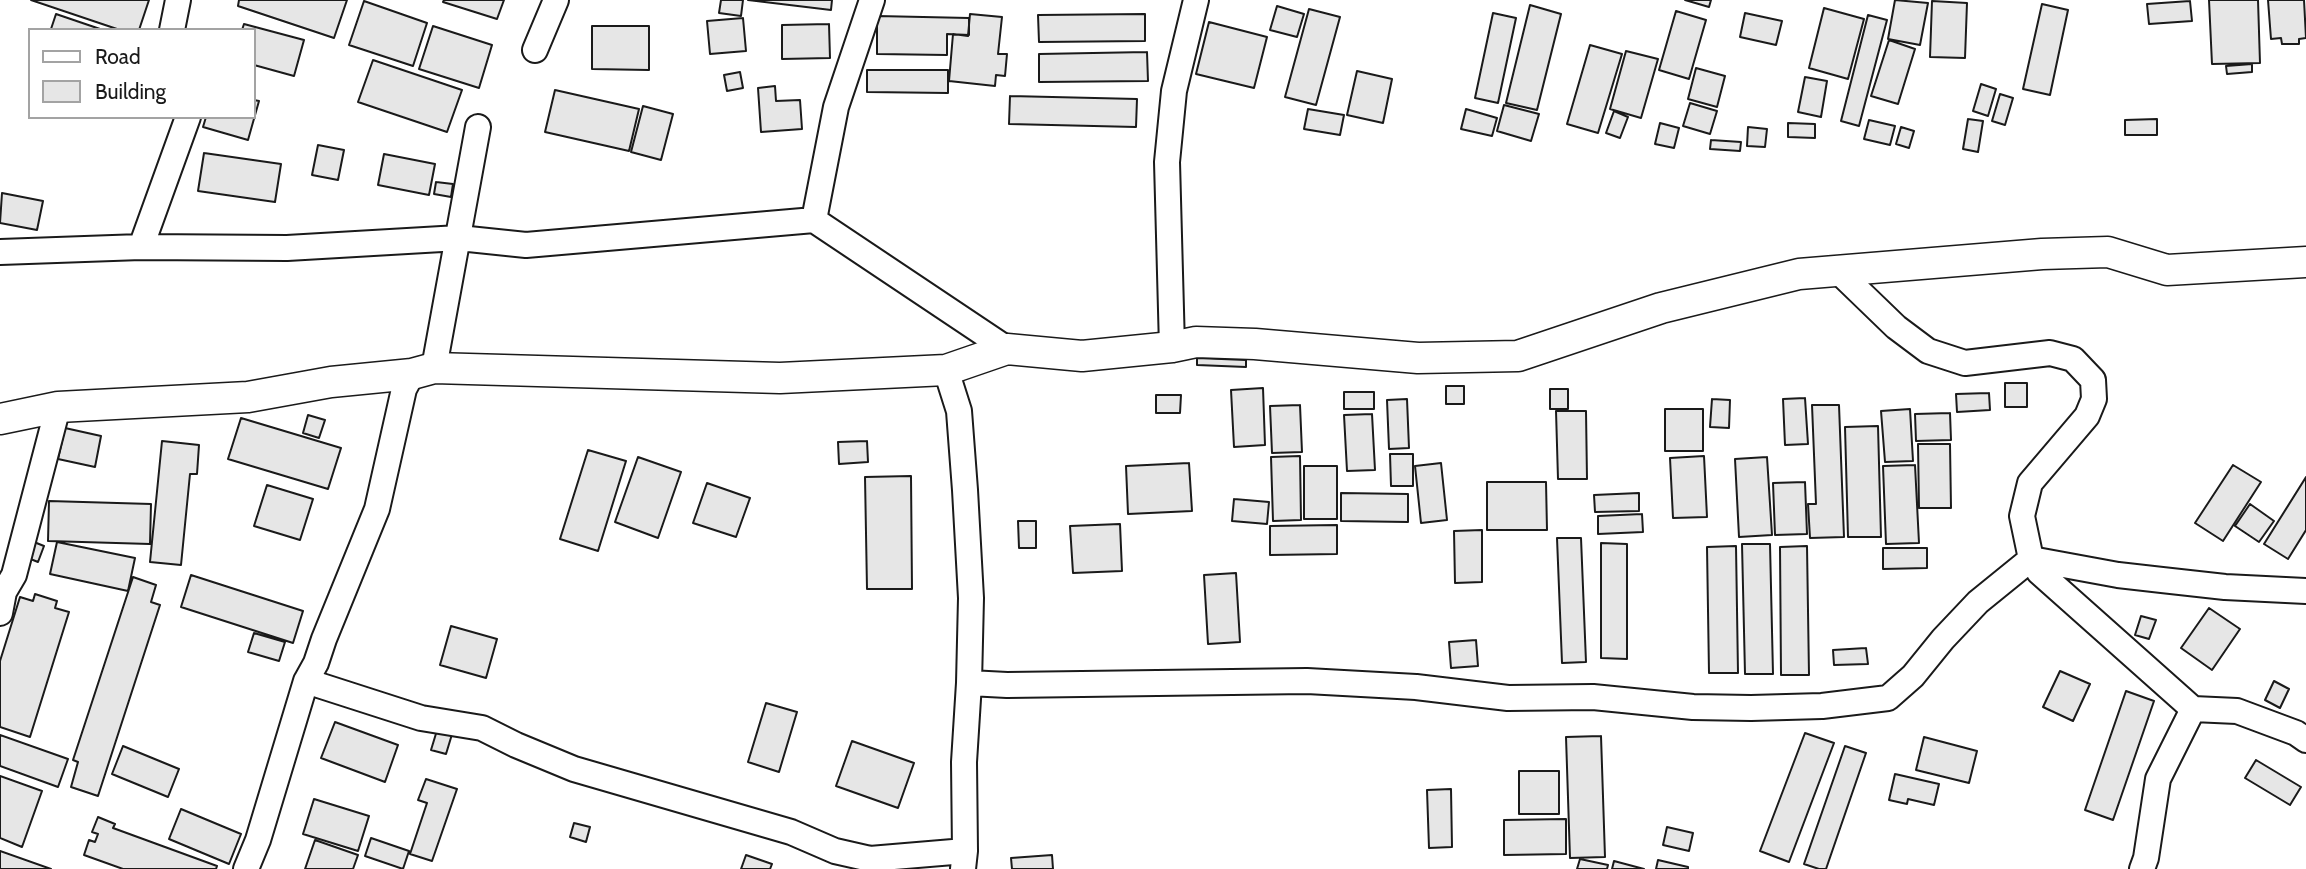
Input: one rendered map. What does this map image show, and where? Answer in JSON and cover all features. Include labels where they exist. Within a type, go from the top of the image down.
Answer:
[{"type":"street","points":[[172,28],[177,0]]},
{"type":"street","points":[[536,50],[556,0]]},
{"type":"street","points":[[814,220],[836,107],[872,0]]},
{"type":"street","points":[[1172,347],[1167,162],[1174,91],[1196,0]]},
{"type":"street","points":[[141,247],[187,119]]},
{"type":"street","points":[[246,869],[258,840],[306,681],[316,663],[377,509],[404,388],[423,371],[459,238],[478,127]]},
{"type":"street","points":[[0,252],[141,247],[288,248],[459,238],[526,245],[814,220],[1007,349]]},
{"type":"street","points":[[0,419],[58,407],[248,397],[331,382],[423,371],[780,378],[946,370],[1007,349],[1082,356],[1196,342],[1418,358],[1518,356],[1661,308],[1799,274],[2042,254],[2108,252],[2167,270],[2306,262]]},
{"type":"street","points":[[1837,270],[1896,327],[1928,351],[1965,363],[2050,353],[2073,359],[2093,380],[2094,399],[2087,416],[2030,483],[2022,516],[2031,559],[2039,572],[2193,709],[2236,711],[2296,733],[2306,740]]},
{"type":"street","points":[[306,681],[421,718],[482,728],[574,769],[791,832],[835,852],[870,859],[964,860],[964,762],[971,598],[959,411],[946,370]]},
{"type":"street","points":[[0,614],[4,592],[14,575],[58,407]]},
{"type":"street","points":[[969,683],[1007,685],[1307,681],[1416,687],[1508,698],[1593,697],[1693,707],[1822,706],[1888,698],[1913,676],[1978,602],[2031,559],[2118,575],[2225,587],[2306,591]]},
{"type":"street","points":[[2142,869],[2158,779],[2193,709]]},
{"type":"building","points":[[31,0],[149,0],[140,28],[114,28]]},
{"type":"building","points":[[239,0],[347,0],[334,38],[238,6]]},
{"type":"building","points":[[504,0],[497,19],[443,2]]},
{"type":"building","points":[[721,0],[743,0],[741,16],[719,13]]},
{"type":"building","points":[[748,0],[832,0],[831,10]]},
{"type":"building","points":[[1685,0],[1711,0],[1709,7]]},
{"type":"building","points":[[1895,0],[1928,3],[1920,45],[1888,39]]},
{"type":"building","points":[[2209,0],[2258,0],[2260,63],[2212,64]]},
{"type":"building","points":[[2268,0],[2304,0],[2306,38],[2299,39],[2299,44],[2282,44],[2281,38],[2271,39]]},
{"type":"building","points":[[364,1],[427,23],[413,66],[349,45]]},
{"type":"building","points":[[1932,1],[1967,3],[1965,58],[1930,57]]},
{"type":"building","points":[[2190,1],[2192,21],[2149,24],[2147,4]]},
{"type":"building","points":[[2042,4],[2068,10],[2050,95],[2023,89]]},
{"type":"building","points":[[1530,5],[1561,14],[1537,110],[1506,103]]},
{"type":"building","points":[[1277,6],[1304,14],[1297,37],[1270,30]]},
{"type":"building","points":[[1824,8],[1864,19],[1848,79],[1809,68]]},
{"type":"building","points":[[1309,9],[1340,17],[1316,105],[1285,97]]},
{"type":"building","points":[[1676,11],[1706,20],[1689,79],[1659,70]]},
{"type":"building","points":[[1493,13],[1516,18],[1498,103],[1475,98]]},
{"type":"building","points":[[1745,13],[1782,21],[1776,45],[1740,37]]},
{"type":"building","points":[[56,14],[97,28],[51,28]]},
{"type":"building","points":[[970,14],[1002,17],[998,54],[1007,54],[1005,76],[996,75],[995,86],[949,81],[953,34],[968,36]]},
{"type":"building","points":[[1145,14],[1145,41],[1039,42],[1038,15]]},
{"type":"building","points":[[1868,15],[1887,20],[1859,126],[1841,121]]},
{"type":"building","points":[[877,16],[969,18],[969,35],[947,34],[947,55],[877,54]]},
{"type":"building","points":[[743,18],[746,51],[710,54],[707,21]]},
{"type":"building","points":[[1209,22],[1267,37],[1254,88],[1196,74]]},
{"type":"building","points":[[244,24],[304,40],[294,76],[256,66],[256,28],[243,28]]},
{"type":"building","points":[[829,24],[830,58],[782,59],[782,25]]},
{"type":"building","points":[[433,26],[492,45],[479,88],[419,69]]},
{"type":"building","points":[[592,26],[649,26],[649,70],[592,69]]},
{"type":"building","points":[[1889,40],[1915,49],[1898,104],[1871,96]]},
{"type":"building","points":[[1590,45],[1622,54],[1598,133],[1567,124]]},
{"type":"building","points":[[1626,51],[1658,59],[1641,118],[1610,109]]},
{"type":"building","points":[[1147,52],[1148,81],[1039,82],[1039,54]]},
{"type":"building","points":[[373,60],[462,90],[447,132],[358,102]]},
{"type":"building","points":[[2252,64],[2252,72],[2227,74],[2226,66]]},
{"type":"building","points":[[1696,68],[1725,76],[1717,107],[1688,99]]},
{"type":"building","points":[[867,70],[948,70],[948,93],[867,92]]},
{"type":"building","points":[[1357,71],[1392,79],[1383,123],[1347,115]]},
{"type":"building","points":[[740,72],[743,88],[727,91],[724,75]]},
{"type":"building","points":[[1805,77],[1827,81],[1821,117],[1798,112]]},
{"type":"building","points":[[1981,84],[1996,89],[1988,116],[1973,111]]},
{"type":"building","points":[[775,86],[776,101],[800,100],[802,129],[761,132],[758,88]]},
{"type":"building","points":[[555,90],[639,109],[629,151],[545,132]]},
{"type":"building","points":[[2000,94],[2013,98],[2005,125],[1992,121]]},
{"type":"building","points":[[1010,96],[1137,99],[1136,127],[1009,124]]},
{"type":"building","points":[[1690,103],[1717,111],[1710,134],[1683,126]]},
{"type":"building","points":[[1504,105],[1539,114],[1531,141],[1497,131]]},
{"type":"building","points":[[643,106],[673,114],[661,160],[631,152]]},
{"type":"building","points":[[1308,109],[1344,115],[1340,135],[1304,129]]},
{"type":"building","points":[[1466,109],[1497,118],[1492,136],[1461,129]]},
{"type":"building","points":[[1614,111],[1628,117],[1620,138],[1606,133]]},
{"type":"building","points":[[205,119],[254,119],[248,140],[203,127]]},
{"type":"building","points":[[1968,119],[1983,121],[1978,152],[1963,149]]},
{"type":"building","points":[[2157,119],[2157,135],[2125,135],[2125,120]]},
{"type":"building","points":[[1869,120],[1895,126],[1890,145],[1864,139]]},
{"type":"building","points":[[1660,123],[1679,128],[1674,148],[1655,144]]},
{"type":"building","points":[[1788,123],[1815,124],[1815,138],[1788,137]]},
{"type":"building","points":[[1748,127],[1767,129],[1765,147],[1747,146]]},
{"type":"building","points":[[1901,127],[1914,131],[1909,148],[1896,144]]},
{"type":"building","points":[[1711,140],[1741,142],[1740,151],[1710,149]]},
{"type":"building","points":[[318,145],[344,150],[338,180],[312,175]]},
{"type":"building","points":[[204,153],[281,164],[275,202],[198,191]]},
{"type":"building","points":[[384,154],[435,164],[429,195],[378,185]]},
{"type":"building","points":[[436,182],[453,184],[451,197],[434,194]]},
{"type":"building","points":[[2,193],[43,201],[37,230],[0,223]]},
{"type":"building","points":[[1197,358],[1246,360],[1246,367],[1197,365]]},
{"type":"building","points":[[2005,383],[2027,383],[2027,407],[2005,407]]},
{"type":"building","points":[[1446,386],[1464,386],[1464,404],[1446,404]]},
{"type":"building","points":[[1263,388],[1265,445],[1234,447],[1231,390]]},
{"type":"building","points":[[1550,389],[1568,389],[1568,409],[1550,409]]},
{"type":"building","points":[[1344,392],[1374,392],[1374,409],[1344,409]]},
{"type":"building","points":[[1989,393],[1990,410],[1957,412],[1956,394]]},
{"type":"building","points":[[1156,395],[1181,395],[1180,413],[1156,413]]},
{"type":"building","points":[[1805,398],[1808,444],[1785,445],[1783,399]]},
{"type":"building","points":[[1407,399],[1409,448],[1389,449],[1387,400]]},
{"type":"building","points":[[1712,399],[1730,400],[1729,428],[1710,427]]},
{"type":"building","points":[[1300,405],[1302,452],[1272,453],[1270,406]]},
{"type":"building","points":[[1812,405],[1839,405],[1844,537],[1810,538],[1808,504],[1816,504]]},
{"type":"building","points":[[1665,409],[1703,409],[1703,451],[1665,451]]},
{"type":"building","points":[[1910,409],[1913,461],[1885,462],[1881,411]]},
{"type":"building","points":[[1556,411],[1586,411],[1587,479],[1558,479]]},
{"type":"building","points":[[1950,413],[1951,440],[1916,441],[1915,414]]},
{"type":"building","points":[[1372,414],[1375,470],[1347,471],[1344,415]]},
{"type":"building","points":[[308,415],[325,420],[319,438],[303,433]]},
{"type":"building","points":[[241,418],[341,448],[328,489],[228,459]]},
{"type":"building","points":[[1878,426],[1881,537],[1848,537],[1845,427]]},
{"type":"building","points":[[65,428],[101,436],[95,467],[58,459]]},
{"type":"building","points":[[162,441],[199,445],[197,474],[190,474],[181,565],[150,562]]},
{"type":"building","points":[[867,441],[868,462],[839,464],[838,442]]},
{"type":"building","points":[[1918,444],[1950,444],[1951,508],[1919,508]]},
{"type":"building","points":[[588,450],[626,461],[598,551],[560,539]]},
{"type":"building","points":[[1390,454],[1413,454],[1413,486],[1391,486]]},
{"type":"building","points":[[1300,456],[1301,520],[1273,521],[1271,457]]},
{"type":"building","points":[[1704,456],[1707,517],[1673,518],[1670,458]]},
{"type":"building","points":[[638,457],[681,472],[658,538],[615,522]]},
{"type":"building","points":[[1767,457],[1772,535],[1739,537],[1735,459]]},
{"type":"building","points":[[1189,463],[1192,511],[1128,514],[1126,466]]},
{"type":"building","points":[[1441,463],[1447,520],[1421,523],[1415,466]]},
{"type":"building","points":[[1915,465],[1919,543],[1886,544],[1883,466]]},
{"type":"building","points":[[2233,465],[2261,482],[2223,541],[2195,523]]},
{"type":"building","points":[[1304,466],[1337,466],[1337,519],[1304,519]]},
{"type":"building","points":[[911,476],[912,589],[867,589],[865,477]]},
{"type":"building","points":[[2306,477],[2306,530],[2288,559],[2264,544]]},
{"type":"building","points":[[1487,482],[1546,482],[1547,530],[1487,530]]},
{"type":"building","points":[[1805,482],[1807,534],[1775,535],[1773,483]]},
{"type":"building","points":[[707,483],[750,498],[736,537],[693,523]]},
{"type":"building","points":[[267,485],[313,499],[300,540],[254,526]]},
{"type":"building","points":[[1341,493],[1408,494],[1408,522],[1341,521]]},
{"type":"building","points":[[1639,493],[1639,511],[1595,512],[1594,495]]},
{"type":"building","points":[[1234,499],[1269,502],[1267,524],[1232,521]]},
{"type":"building","points":[[49,501],[151,504],[150,544],[48,541]]},
{"type":"building","points":[[2250,504],[2274,521],[2259,542],[2235,526]]},
{"type":"building","points":[[1642,514],[1643,532],[1598,534],[1598,516]]},
{"type":"building","points":[[1018,521],[1036,521],[1036,548],[1019,548]]},
{"type":"building","points":[[1120,524],[1122,571],[1073,573],[1070,526]]},
{"type":"building","points":[[1337,525],[1337,554],[1270,555],[1270,526]]},
{"type":"building","points":[[1482,530],[1482,582],[1455,583],[1454,531]]},
{"type":"building","points":[[1557,538],[1581,538],[1586,662],[1562,663]]},
{"type":"building","points":[[29,540],[44,546],[38,562],[23,556]]},
{"type":"building","points":[[57,542],[135,558],[128,591],[50,574]]},
{"type":"building","points":[[1601,543],[1627,544],[1627,659],[1601,658]]},
{"type":"building","points":[[1742,544],[1770,544],[1773,674],[1745,674]]},
{"type":"building","points":[[1736,546],[1738,673],[1709,673],[1707,547]]},
{"type":"building","points":[[1807,546],[1809,675],[1781,675],[1780,547]]},
{"type":"building","points":[[1883,548],[1927,548],[1927,568],[1883,569]]},
{"type":"building","points":[[1236,573],[1240,642],[1208,644],[1204,575]]},
{"type":"building","points":[[191,575],[303,611],[293,643],[181,607]]},
{"type":"building","points":[[133,577],[156,585],[151,602],[160,605],[98,796],[71,787],[78,762],[73,760]]},
{"type":"building","points":[[35,594],[57,601],[55,608],[69,612],[30,737],[0,727],[0,661],[20,597],[33,601]]},
{"type":"building","points":[[2209,608],[2240,629],[2212,670],[2181,648]]},
{"type":"building","points":[[2141,616],[2156,620],[2149,639],[2135,635]]},
{"type":"building","points":[[451,626],[497,639],[486,678],[440,665]]},
{"type":"building","points":[[254,633],[285,642],[279,661],[248,652]]},
{"type":"building","points":[[1476,640],[1478,666],[1451,668],[1449,642]]},
{"type":"building","points":[[1866,648],[1868,664],[1834,665],[1833,650]]},
{"type":"building","points":[[2060,671],[2090,684],[2073,721],[2043,707]]},
{"type":"building","points":[[2274,681],[2289,689],[2280,708],[2265,700]]},
{"type":"building","points":[[2126,691],[2154,701],[2113,820],[2085,810]]},
{"type":"building","points":[[766,703],[797,712],[779,772],[748,762]]},
{"type":"building","points":[[335,722],[398,745],[385,782],[321,758]]},
{"type":"building","points":[[438,727],[453,731],[446,754],[431,750]]},
{"type":"building","points":[[1805,733],[1834,743],[1789,862],[1760,851]]},
{"type":"building","points":[[0,735],[68,759],[58,787],[0,766]]},
{"type":"building","points":[[1601,736],[1605,857],[1570,858],[1566,737]]},
{"type":"building","points":[[1924,737],[1977,751],[1969,783],[1916,770]]},
{"type":"building","points":[[852,741],[914,763],[898,808],[836,786]]},
{"type":"building","points":[[123,746],[179,769],[168,797],[112,774]]},
{"type":"building","points":[[1845,746],[1866,753],[1826,869],[1819,869],[1804,864]]},
{"type":"building","points":[[2256,760],[2301,787],[2290,805],[2245,778]]},
{"type":"building","points":[[1519,771],[1559,771],[1559,814],[1519,814]]},
{"type":"building","points":[[1895,774],[1939,784],[1934,805],[1908,799],[1907,804],[1889,800]]},
{"type":"building","points":[[0,776],[42,791],[22,847],[0,838]]},
{"type":"building","points":[[426,779],[457,789],[432,861],[410,854],[427,803],[418,800]]},
{"type":"building","points":[[1451,789],[1452,847],[1429,848],[1427,790]]},
{"type":"building","points":[[314,799],[369,816],[358,851],[303,834]]},
{"type":"building","points":[[181,809],[241,834],[229,864],[169,839]]},
{"type":"building","points":[[98,817],[115,824],[113,828],[217,866],[216,869],[123,869],[84,855],[89,840],[95,842],[98,834],[92,832]]},
{"type":"building","points":[[1566,819],[1566,854],[1504,855],[1504,820]]},
{"type":"building","points":[[574,823],[590,827],[586,842],[570,837]]},
{"type":"building","points":[[1667,827],[1693,833],[1689,851],[1663,845]]},
{"type":"building","points":[[371,838],[409,851],[403,869],[365,856]]},
{"type":"building","points":[[315,840],[358,855],[353,869],[305,869]]},
{"type":"building","points":[[0,851],[51,869],[0,869]]},
{"type":"building","points":[[746,855],[772,864],[770,869],[741,869]]},
{"type":"building","points":[[1052,855],[1053,869],[1012,869],[1011,858]]},
{"type":"building","points":[[1580,859],[1608,865],[1607,869],[1577,869]]},
{"type":"building","points":[[1658,860],[1688,867],[1688,869],[1656,869]]},
{"type":"building","points":[[1614,861],[1644,869],[1612,869]]}]
